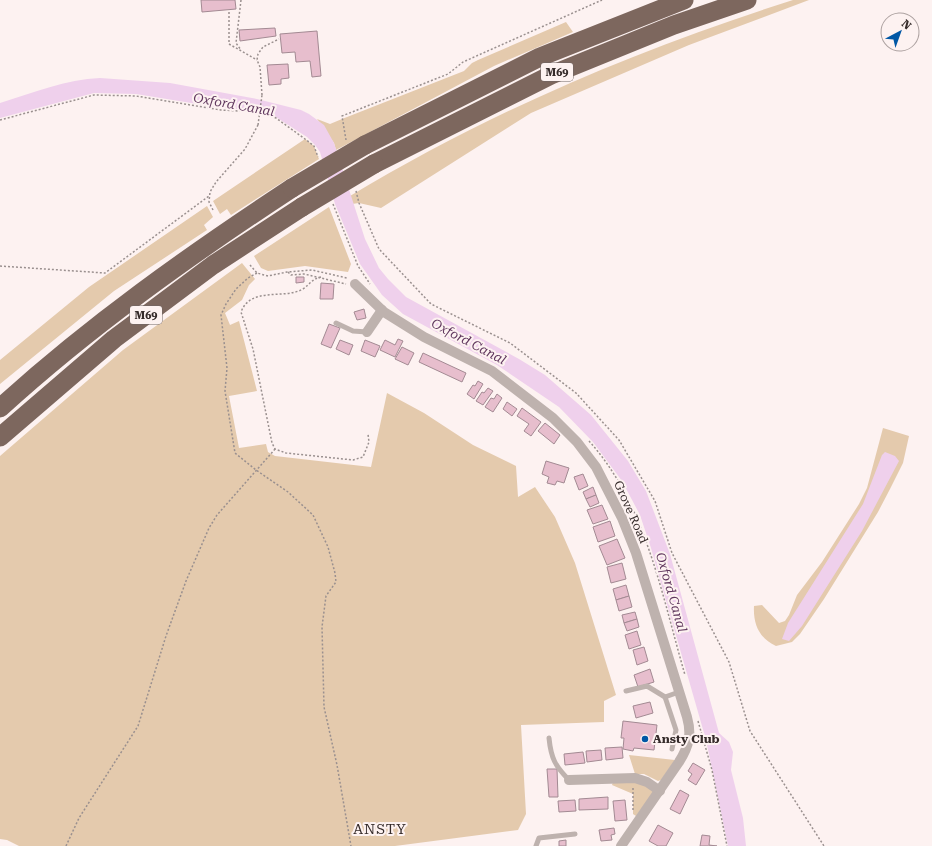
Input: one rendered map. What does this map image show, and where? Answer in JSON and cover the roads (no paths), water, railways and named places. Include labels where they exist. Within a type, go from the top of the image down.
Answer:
[{"type":"highway","name":"M69","points":[[0,408],[102,322],[201,248],[292,188],[365,145],[540,57],[684,0]]},
{"type":"highway","name":"M69","points":[[0,437],[114,339],[213,265],[302,207],[374,164],[551,75],[674,25],[747,0]]},
{"type":"street","name":"Grove Road","points":[[355,284],[382,310],[424,337],[492,371],[553,418],[577,442],[596,467],[622,518],[636,553],[690,726],[690,742],[660,791],[621,846]]},
{"type":"street","points":[[367,332],[382,310]]},
{"type":"street","points":[[569,780],[633,778],[647,782],[660,791]]},
{"type":"lane","points":[[336,323],[353,331],[367,332]]},
{"type":"lane","points":[[626,691],[647,686],[665,697],[676,730],[672,748]]},
{"type":"lane","points":[[665,697],[679,692]]},
{"type":"lane","points":[[549,738],[551,756],[569,780]]},
{"type":"lane","points":[[536,846],[539,838],[575,834]]},
{"type":"water","name":"Oxford Canal","points":[[100,78],[170,83],[257,99],[301,110],[309,114],[324,125],[334,143],[365,239],[379,268],[388,279],[406,297],[519,359],[545,375],[591,415],[628,461],[646,491],[670,554],[719,733],[729,742],[733,752],[731,770],[743,818],[746,846],[728,846],[706,740],[651,548],[640,515],[622,481],[593,442],[559,407],[497,365],[403,314],[382,295],[360,264],[335,204],[320,152],[307,137],[268,112],[222,108],[136,94],[94,93],[0,118],[0,103],[62,84]]},
{"type":"water","points":[[885,452],[895,456],[899,461],[862,531],[802,626],[789,641],[782,639],[788,623],[863,504],[882,455]]},
{"type":"place","name":"Ansty Club","points":[[645,739]]},
{"type":"district","name":"ANSTY","points":[[380,829]]}]
